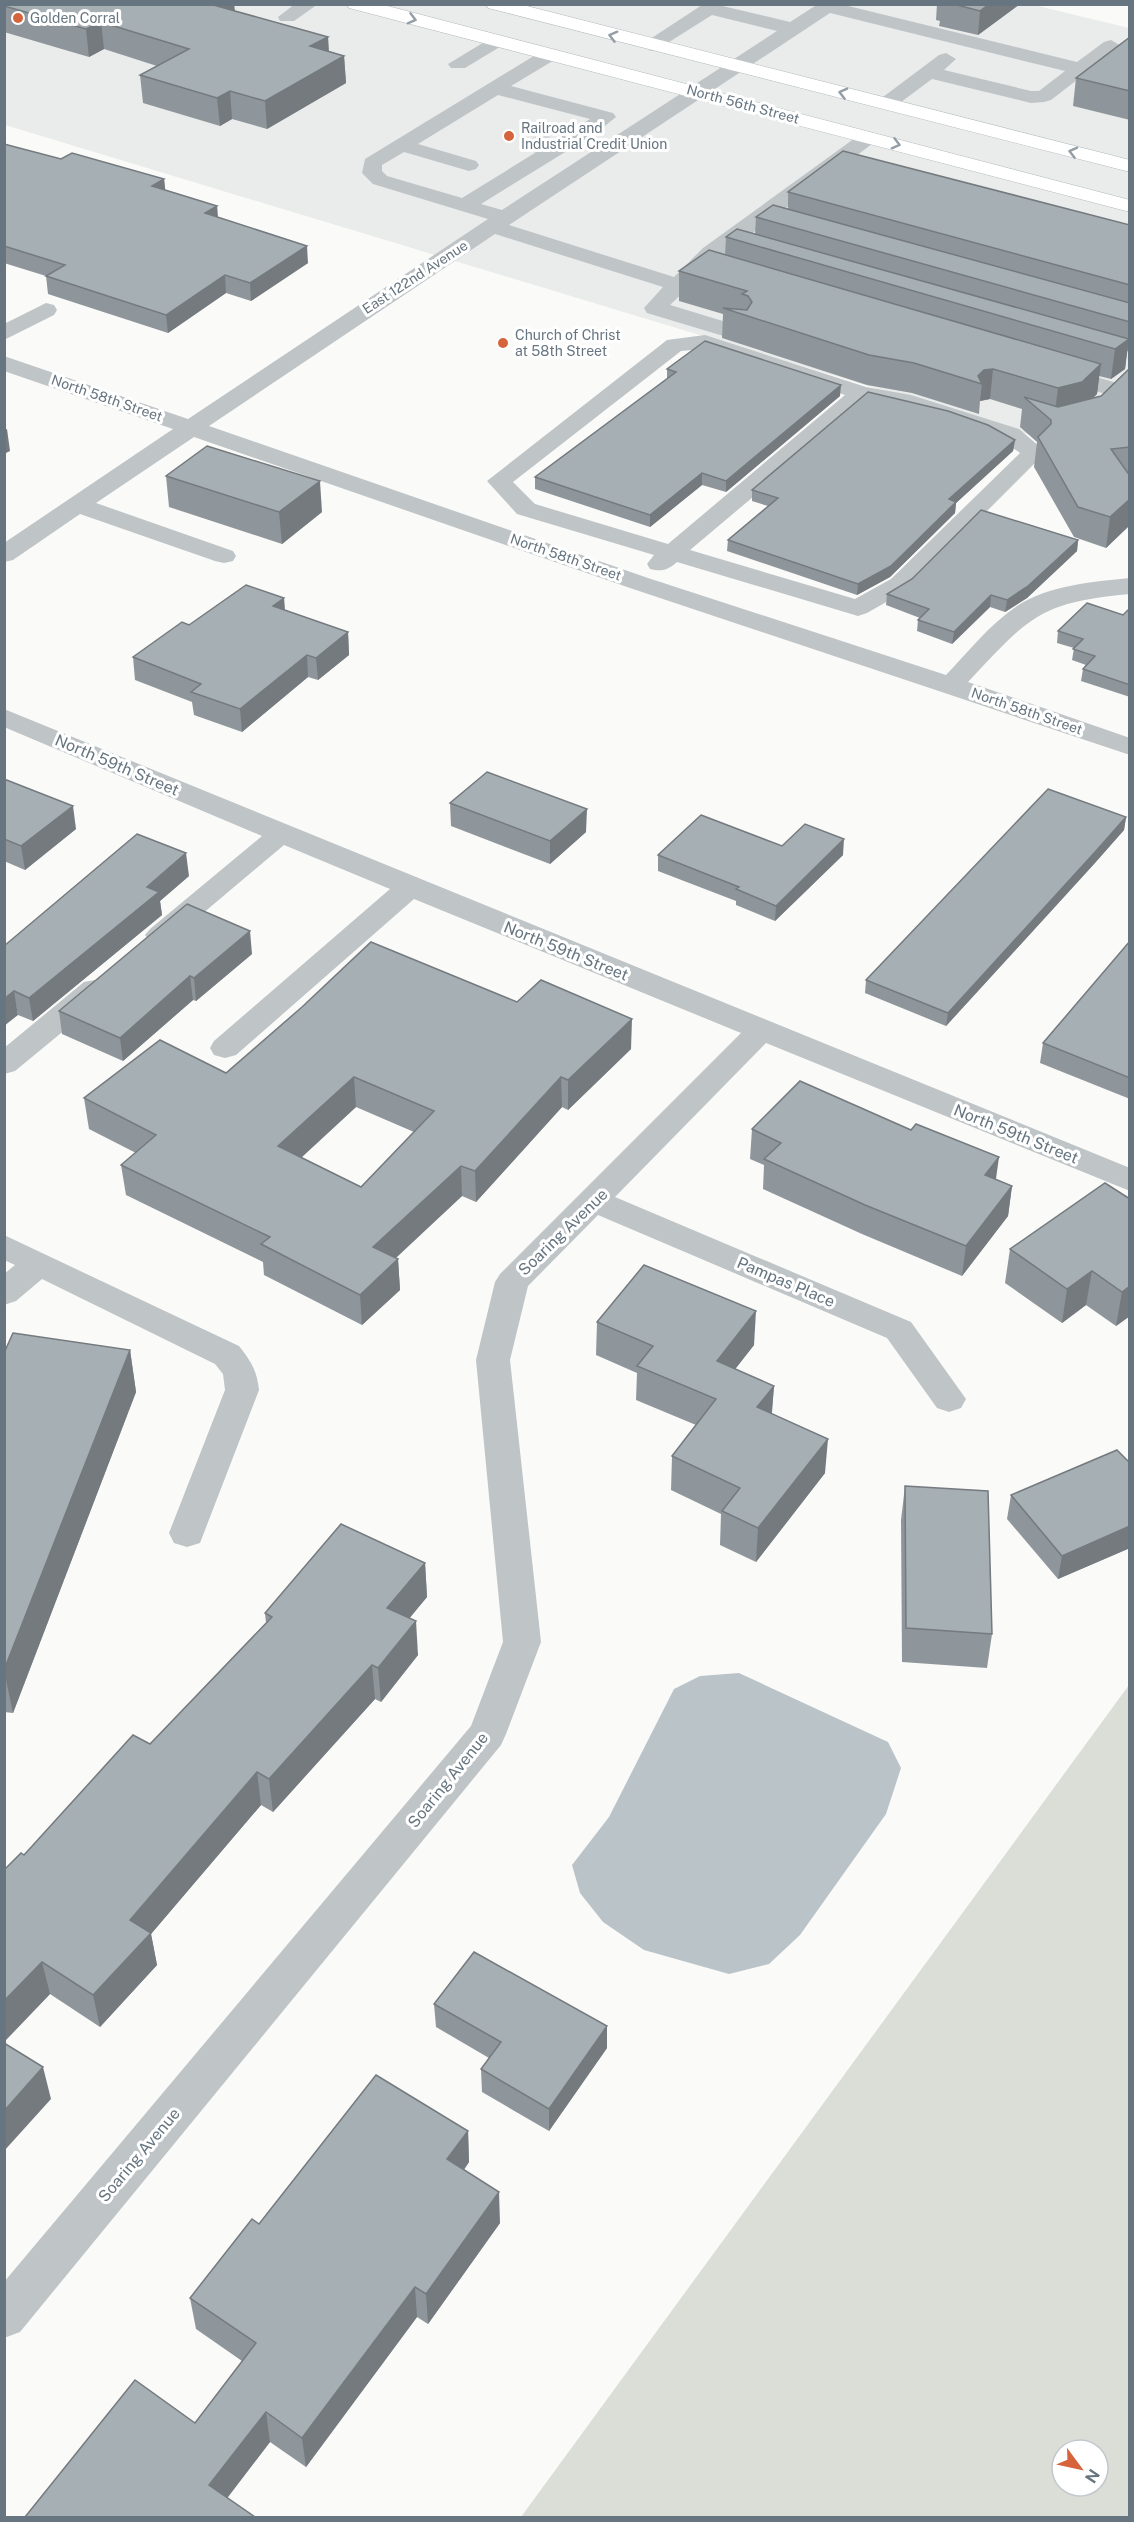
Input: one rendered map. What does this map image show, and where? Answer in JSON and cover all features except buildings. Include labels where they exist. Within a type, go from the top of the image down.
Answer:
[{"type":"main road","name":"North 56th Street","points":[[356,4],[1130,206]]},
{"type":"main road","points":[[495,4],[519,7],[651,45],[1130,166]]},
{"type":"street","points":[[287,17],[309,4]]},
{"type":"street","points":[[829,6],[1080,69]]},
{"type":"street","name":"East 122nd Avenue","points":[[4,555],[192,426],[829,6]]},
{"type":"street","points":[[651,45],[709,9],[794,29]]},
{"type":"street","points":[[458,64],[496,41]]},
{"type":"street","points":[[886,104],[970,42]]},
{"type":"street","points":[[928,72],[1030,97],[1044,96],[1111,46]]},
{"type":"street","points":[[549,54],[372,163],[372,173],[380,180],[465,205],[499,222],[678,285]]},
{"type":"street","points":[[465,205],[518,170],[541,160],[606,117],[495,88]]},
{"type":"street","points":[[558,135],[588,130]]},
{"type":"street","points":[[869,137],[721,245],[655,308],[865,379],[903,400],[1011,434],[1034,452],[900,584],[858,608],[526,509],[499,482],[675,345],[705,342],[865,379],[1032,421]]},
{"type":"street","points":[[401,145],[469,165]]},
{"type":"street","points":[[518,170],[525,156],[533,150]]},
{"type":"street","points":[[829,167],[852,173]]},
{"type":"street","points":[[756,220],[779,226]]},
{"type":"street","points":[[721,245],[744,252]]},
{"type":"street","points":[[696,267],[719,274]]},
{"type":"street","points":[[4,333],[46,310]]},
{"type":"street","name":"North 58th Street","points":[[4,363],[192,426],[639,583],[951,685],[1130,747]]},
{"type":"street","points":[[1037,367],[1116,390]]},
{"type":"street","points":[[639,583],[865,379]]},
{"type":"street","points":[[77,505],[224,556]]},
{"type":"street","points":[[951,685],[1008,627],[1039,604],[1091,589],[1130,586]]},
{"type":"street","name":"North 59th Street","points":[[4,717],[281,834],[1130,1180]]},
{"type":"street","points":[[143,949],[281,834]]},
{"type":"street","points":[[225,1048],[411,887]]},
{"type":"street","points":[[4,1064],[115,972]]},
{"type":"street","name":"Soaring Avenue","points":[[4,2317],[487,1734],[522,1642],[493,1360],[512,1282],[596,1201],[761,1031]]},
{"type":"street","name":"Pampas Place","points":[[596,1201],[899,1330],[949,1399]]},
{"type":"street","points":[[4,1246],[227,1355],[240,1372],[242,1390],[187,1533]]},
{"type":"street","points":[[4,1293],[39,1263]]},
{"type":"shaded area","points":[[1030,4],[1129,28],[1129,368],[1050,441],[5,125],[4,5]]},
{"type":"shaded area","points":[[739,1673],[888,1742],[901,1768],[886,1814],[800,1935],[769,1964],[729,1974],[644,1950],[603,1922],[580,1893],[572,1865],[609,1817],[674,1689],[700,1676]]},
{"type":"shaded area","points":[[1129,1685],[1129,2517],[521,2517]]},
{"type":"tunnel","points":[[533,150],[558,135]]},
{"type":"place","name":"Golden Corral","points":[[18,18]]},
{"type":"place","name":"Railroad and Industrial Credit Union","points":[[509,136]]},
{"type":"place","name":"Church of Christ at 58th Street","points":[[503,343]]}]
